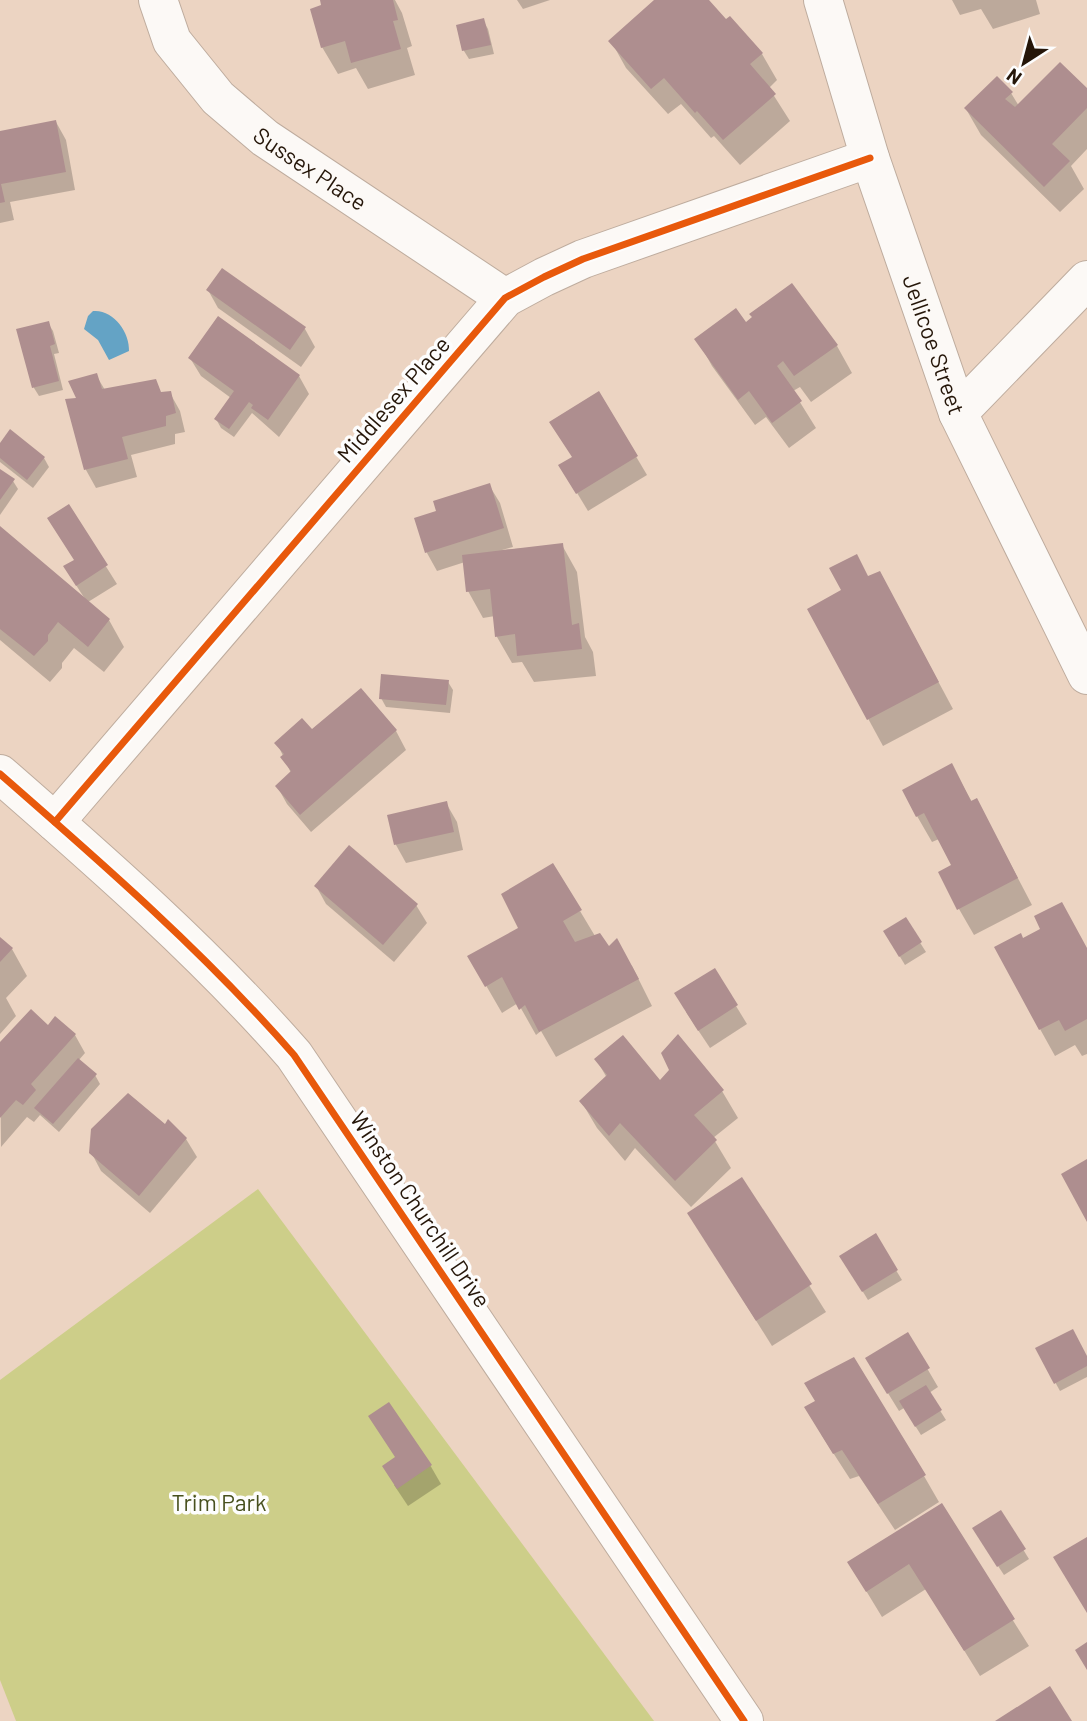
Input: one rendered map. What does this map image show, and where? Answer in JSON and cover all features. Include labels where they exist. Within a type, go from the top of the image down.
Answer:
[{"type":"street","name":"Sussex Place","points":[[158,0],[172,41],[218,98],[265,138],[505,298]]},
{"type":"street","name":"Jellicoe Street","points":[[822,0],[870,159],[958,413],[1087,674]]},
{"type":"street","name":"Middlesex Place","points":[[55,822],[505,298],[583,259],[870,159]]},
{"type":"street","points":[[958,413],[1087,280]]},
{"type":"street","name":"Winston Churchill Drive","points":[[0,774],[247,1001],[294,1055],[744,1721]]},
{"type":"green space","name":"Trim Park","points":[[258,1189],[654,1721],[16,1721],[0,1680],[0,1380]]},
{"type":"water","points":[[93,311],[107,314],[119,323],[127,336],[129,351],[109,360],[98,340],[84,329],[88,316]]},
{"type":"building","points":[[320,0],[393,0],[398,20],[393,21],[401,49],[351,63],[345,41],[321,48],[310,9],[321,5]]},
{"type":"building","points":[[654,0],[709,0],[726,19],[730,16],[763,53],[750,64],[776,94],[723,140],[664,78],[651,89],[608,41]]},
{"type":"building","points":[[484,18],[491,45],[462,51],[456,25]]},
{"type":"building","points":[[1060,62],[1087,88],[1087,108],[1052,144],[1070,161],[1044,187],[964,108],[997,76],[1013,92],[1005,99],[1015,107]]},
{"type":"building","points":[[56,120],[66,172],[1,184],[5,202],[0,203],[0,131]]},
{"type":"building","points":[[222,268],[306,327],[290,350],[206,290]]},
{"type":"building","points":[[792,283],[838,345],[794,376],[783,361],[777,366],[802,401],[772,423],[749,391],[738,400],[694,339],[736,308],[746,322],[752,317],[749,314]]},
{"type":"building","points":[[218,316],[300,375],[268,420],[251,408],[253,405],[249,402],[229,429],[214,419],[234,391],[188,358]]},
{"type":"building","points":[[49,321],[55,344],[50,346],[59,381],[32,388],[16,329]]},
{"type":"building","points":[[97,373],[102,389],[156,379],[161,392],[171,391],[176,413],[166,416],[166,426],[122,437],[128,459],[84,470],[65,399],[76,398],[68,381]]},
{"type":"building","points":[[599,391],[638,456],[576,494],[558,465],[572,457],[549,422]]},
{"type":"building","points":[[10,429],[45,457],[27,480],[0,458],[0,443]]},
{"type":"building","points":[[0,469],[15,479],[0,500]]},
{"type":"building","points":[[490,483],[504,528],[425,553],[414,518],[436,511],[433,501]]},
{"type":"building","points":[[69,504],[108,565],[76,586],[63,566],[74,560],[47,518]]},
{"type":"building","points":[[0,526],[110,619],[88,647],[58,622],[48,635],[48,641],[34,656],[0,629]]},
{"type":"building","points":[[563,543],[572,625],[579,623],[582,649],[517,656],[515,634],[495,637],[490,589],[466,592],[462,555]]},
{"type":"building","points":[[857,554],[868,576],[880,571],[939,682],[867,720],[807,609],[841,590],[829,568]]},
{"type":"building","points":[[381,674],[449,680],[446,705],[379,699]]},
{"type":"building","points":[[361,688],[397,730],[300,815],[275,786],[291,771],[280,757],[284,754],[274,743],[302,718],[312,729]]},
{"type":"building","points":[[952,763],[971,801],[977,798],[1018,878],[957,910],[938,872],[951,865],[924,813],[916,817],[902,790]]},
{"type":"building","points":[[447,801],[454,832],[394,845],[387,815]]},
{"type":"building","points":[[349,845],[418,904],[383,945],[314,886]]},
{"type":"building","points":[[553,863],[582,910],[563,921],[575,942],[600,933],[609,946],[617,938],[639,979],[539,1032],[525,1005],[519,1010],[502,977],[485,987],[467,956],[518,928],[501,894]]},
{"type":"building","points":[[1062,902],[1087,948],[1087,1019],[1065,1031],[1059,1020],[1039,1030],[994,947],[1021,933],[1023,938],[1040,929],[1034,916]]},
{"type":"building","points":[[906,917],[922,942],[899,957],[883,931]]},
{"type":"building","points":[[0,937],[13,948],[0,962]]},
{"type":"building","points":[[715,968],[738,1005],[698,1031],[674,993]]},
{"type":"building","points":[[31,1009],[48,1025],[55,1016],[76,1034],[31,1084],[36,1090],[23,1105],[16,1100],[0,1118],[0,1042]]},
{"type":"building","points":[[678,1034],[724,1090],[694,1115],[717,1140],[675,1181],[620,1123],[609,1136],[579,1101],[607,1075],[594,1059],[623,1035],[660,1080],[669,1070],[661,1053]]},
{"type":"building","points":[[78,1058],[97,1074],[53,1124],[34,1108]]},
{"type":"building","points":[[128,1093],[165,1124],[168,1119],[187,1138],[139,1196],[89,1153],[91,1129]]},
{"type":"building","points":[[1087,1159],[1087,1222],[1061,1174]]},
{"type":"building","points":[[742,1177],[812,1284],[756,1321],[687,1213]]},
{"type":"building","points":[[876,1233],[898,1270],[862,1292],[839,1256]]},
{"type":"building","points":[[1073,1329],[1087,1356],[1087,1366],[1054,1384],[1035,1348]]},
{"type":"building","points":[[908,1332],[930,1368],[887,1394],[865,1358]]},
{"type":"building","points":[[854,1357],[926,1475],[878,1504],[842,1450],[833,1454],[804,1407],[815,1401],[804,1383]]},
{"type":"building","points":[[926,1385],[942,1410],[915,1427],[899,1401]]},
{"type":"building","points":[[389,1402],[432,1465],[397,1489],[382,1466],[395,1457],[368,1416]]},
{"type":"building","points":[[942,1503],[1015,1619],[964,1651],[909,1564],[866,1592],[847,1562]]},
{"type":"building","points":[[1001,1510],[1026,1549],[997,1567],[972,1528]]},
{"type":"building","points":[[1087,1537],[1087,1613],[1053,1557]]},
{"type":"building","points":[[1087,1642],[1087,1670],[1075,1650]]},
{"type":"building","points":[[1050,1686],[1072,1721],[995,1721]]},
{"type":"cycle path","points":[[55,822],[505,298],[583,259],[870,158]]},
{"type":"cycle path","points":[[0,774],[189,945],[294,1055],[744,1721]]}]
